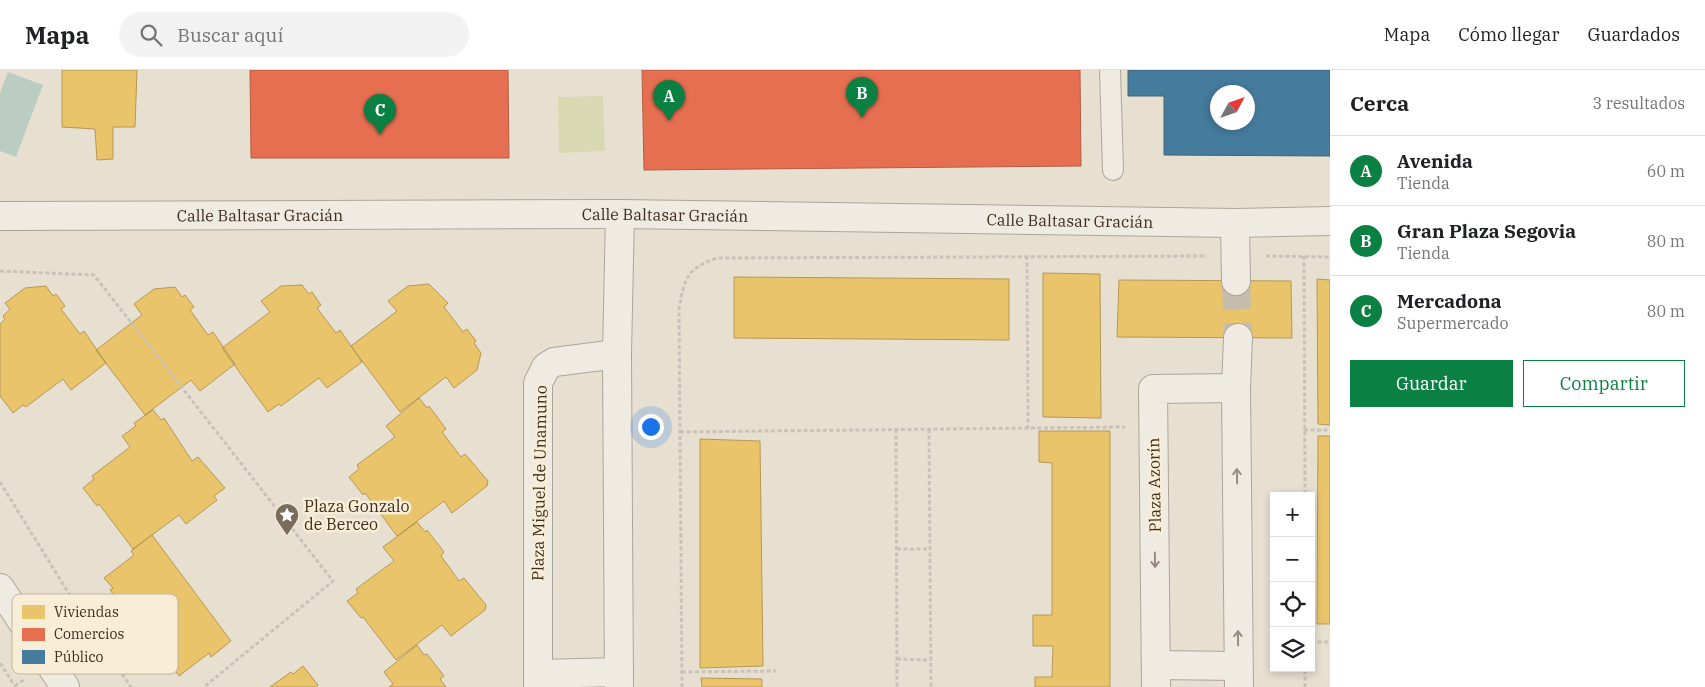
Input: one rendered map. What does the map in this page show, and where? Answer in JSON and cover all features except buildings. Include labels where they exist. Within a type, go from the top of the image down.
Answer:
[{"type":"street","points":[[1110,70],[1113,170]]},
{"type":"street","name":"Calle Baltasar Gracián","points":[[0,216],[620,214],[1235,223],[1330,221]]},
{"type":"street","name":"Plaza Miguel de Unamuno","points":[[617,354],[554,362],[546,367],[538,383],[538,681],[619,679],[617,354],[620,214]]},
{"type":"street","points":[[1235,223],[1235,268]]},
{"type":"street","name":"Plaza Azorín","points":[[1236,388],[1153,389],[1156,676],[1238,676],[1236,388],[1238,338]]},
{"type":"street","points":[[0,588],[12,606]]},
{"type":"street","points":[[56,674],[65,687]]},
{"type":"path","points":[[1027,256],[1028,428]]},
{"type":"path","points":[[682,687],[679,308],[684,282],[698,265],[717,258],[1027,256],[1235,268],[1304,256],[1330,256]]},
{"type":"path","points":[[1304,256],[1305,492]]},
{"type":"path","points":[[0,270],[94,275],[333,581],[204,687]]},
{"type":"path","points":[[680,432],[1153,427]]},
{"type":"path","points":[[930,429],[931,687]]},
{"type":"path","points":[[896,430],[897,687]]},
{"type":"path","points":[[1304,430],[1330,430]]},
{"type":"path","points":[[0,482],[69,594]]},
{"type":"path","points":[[897,549],[931,549]]},
{"type":"path","points":[[1315,642],[1330,642]]},
{"type":"path","points":[[897,659],[931,660]]},
{"type":"path","points":[[0,663],[15,687]]},
{"type":"path","points":[[682,672],[776,671]]},
{"type":"path","points":[[1305,672],[1305,687]]},
{"type":"path","points":[[122,674],[131,687]]},
{"type":"green space","points":[[603,96],[605,151],[559,153],[558,97]]},
{"type":"shaded area","points":[[8,72],[43,85],[16,157],[0,151],[0,93]]},
{"type":"tunnel","points":[[1236,281],[1238,338]]},
{"type":"place","name":"Gran Plaza Segovia","points":[[862,118]]},
{"type":"place","name":"Avenida","points":[[669,121]]},
{"type":"place","name":"Mercadona","points":[[380,135]]},
{"type":"place","name":"Plaza Gonzalo de Berceo","points":[[287,536]]}]
